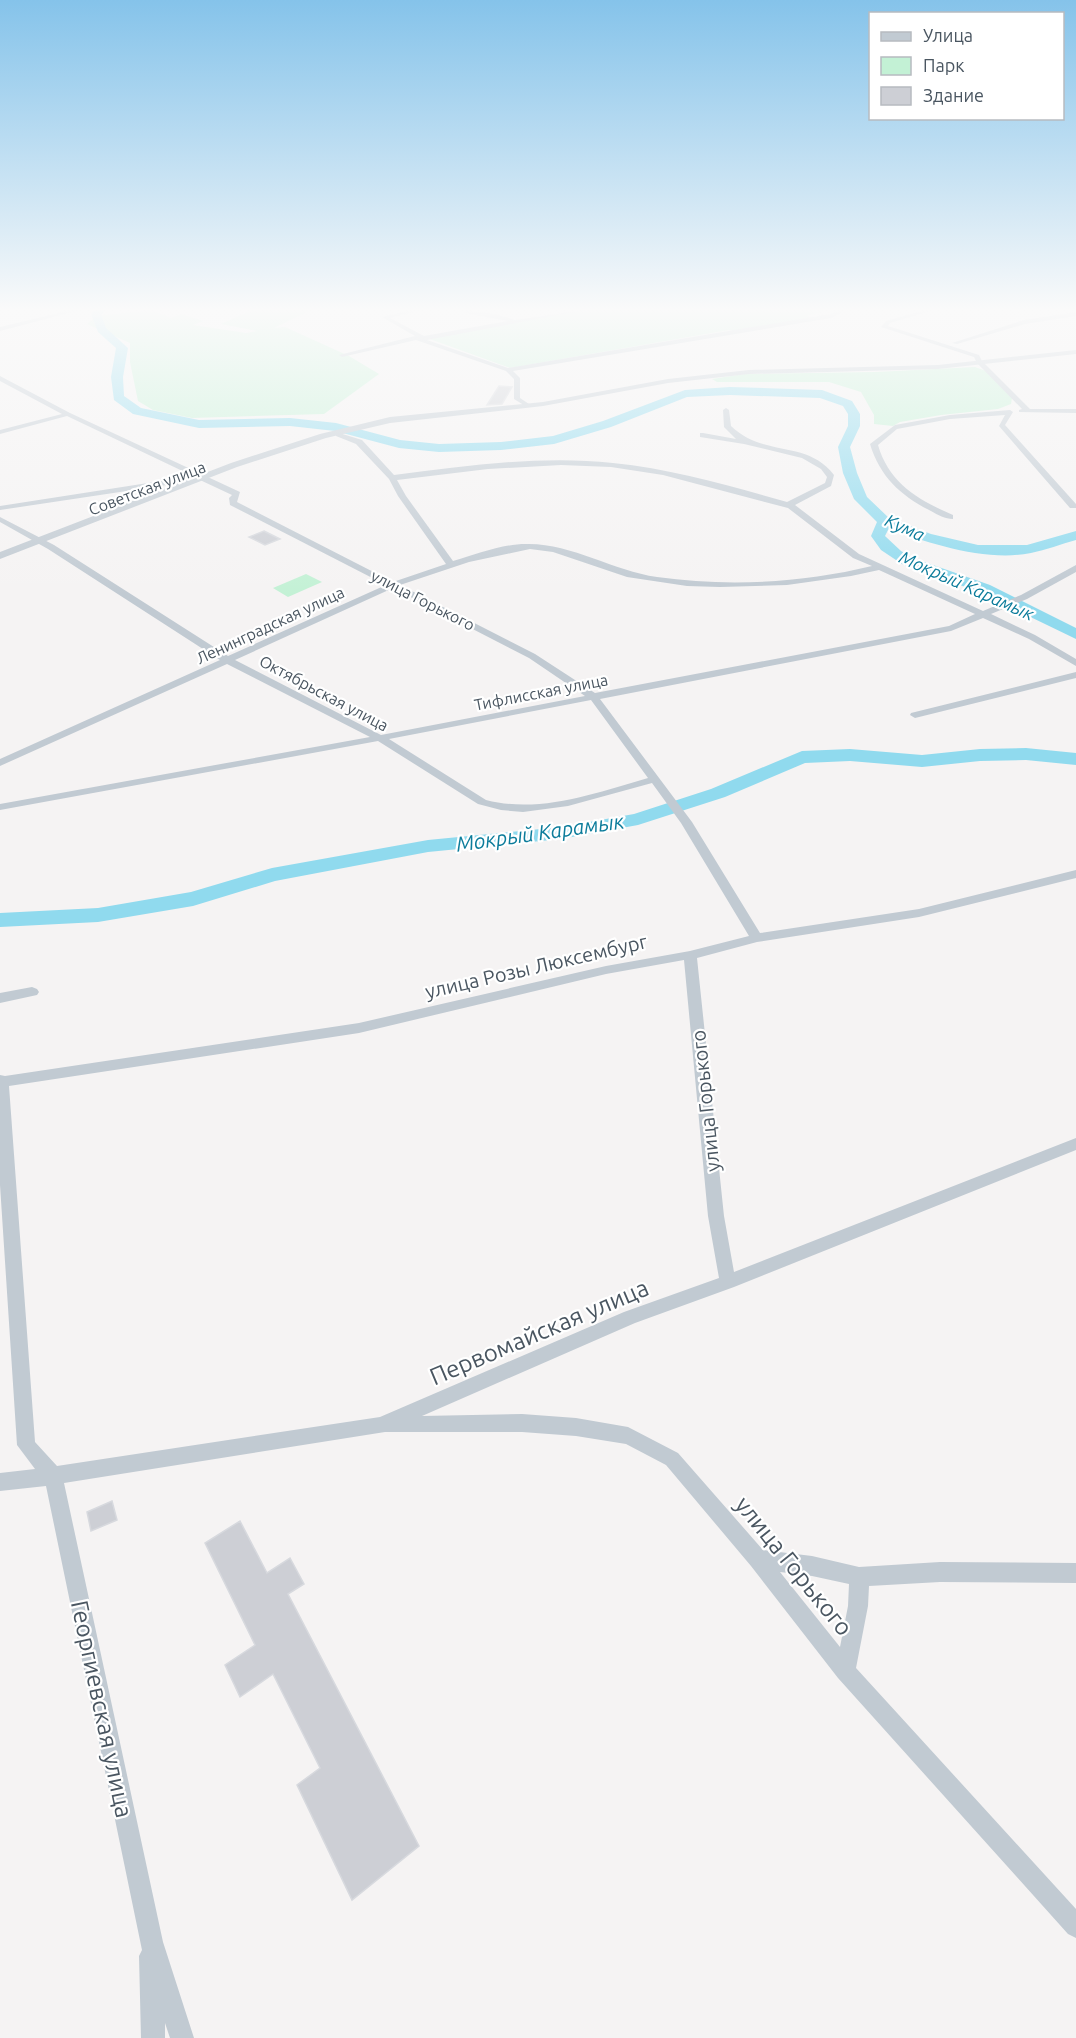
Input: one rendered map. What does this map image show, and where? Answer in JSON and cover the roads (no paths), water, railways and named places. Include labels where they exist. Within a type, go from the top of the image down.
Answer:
[{"type":"street","name":"улица Горького","points":[[51,405],[237,494],[233,498],[233,503],[532,656],[594,698],[686,822],[757,938]]},
{"type":"street","name":"Советская улица","points":[[0,561],[203,479],[339,434],[390,420],[526,405]]},
{"type":"street","points":[[1022,405],[1028,411]]},
{"type":"street","points":[[726,410],[728,427],[748,443]]},
{"type":"street","points":[[950,517],[917,502],[896,485],[878,460],[874,444],[895,427],[950,417],[1028,411],[1076,411]]},
{"type":"street","points":[[1010,412],[1002,421],[1001,425],[1005,431],[1073,506]]},
{"type":"street","points":[[0,432],[68,414]]},
{"type":"street","points":[[339,434],[359,442],[392,478],[402,496],[452,564]]},
{"type":"street","points":[[703,435],[810,458],[826,468],[831,477],[828,484],[791,502],[792,506]]},
{"type":"street","points":[[392,478],[518,464],[586,463],[668,474],[792,506],[856,556],[1032,637],[1076,663]]},
{"type":"street","points":[[0,508],[203,479]]},
{"type":"street","name":"Октябрьская улица","points":[[0,519],[43,542],[229,661],[380,738],[482,802],[496,808],[560,806],[655,779]]},
{"type":"street","name":"Советская улица","points":[[0,556],[43,542]]},
{"type":"street","name":"Ленинградская улица","points":[[0,763],[229,661],[394,584],[452,564],[528,546],[544,548],[626,573],[686,584],[803,580],[848,576],[880,567]]},
{"type":"street","name":"Тифлисская улица","points":[[0,807],[594,698],[951,628],[1024,597],[1076,568]]},
{"type":"street","points":[[915,715],[1076,675]]},
{"type":"street","name":"улица Розы Люксембург","points":[[52,1476],[26,1445],[10,1240],[1,1081],[359,1028],[606,970],[690,955],[757,938],[919,913],[1076,874]]},
{"type":"street","name":"улица Горького","points":[[690,955],[716,1216],[728,1282]]},
{"type":"street","points":[[0,998],[32,992]]},
{"type":"street","name":"Первомайская улица","points":[[0,1482],[381,1425],[630,1317],[728,1282],[1076,1144]]},
{"type":"street","name":"улица Горького","points":[[381,1425],[522,1422],[576,1427],[628,1436],[672,1459],[758,1559],[845,1671],[1076,1926]]},
{"type":"street","name":"Георгиевская улица","points":[[52,1476],[151,1942],[183,2038]]},
{"type":"street","points":[[758,1559],[813,1566],[859,1577],[940,1572],[1076,1573]]},
{"type":"street","points":[[845,1671],[858,1606],[859,1577]]},
{"type":"street","name":"Георгиевская улица","points":[[151,1942],[153,2038]]},
{"type":"waterway","name":"Кума","points":[[129,405],[137,411],[199,424],[290,422],[336,427],[399,444],[439,448],[501,446],[554,440],[607,424],[656,405]]},
{"type":"waterway","name":"Кума","points":[[849,405],[854,414],[854,426],[844,447],[850,473],[861,499],[884,521]]},
{"type":"waterway","name":"Кума","points":[[884,521],[927,538],[978,549],[1028,549],[1076,535]]},
{"type":"waterway","name":"Мокрый Карамык","points":[[884,521],[878,536],[896,555],[984,589],[1076,634]]},
{"type":"waterway","name":"Мокрый Карамык","points":[[0,920],[98,915],[193,899],[272,875],[428,846],[561,833],[638,819],[718,793],[802,757],[850,755],[922,761],[980,755],[1026,754],[1076,759]]}]
